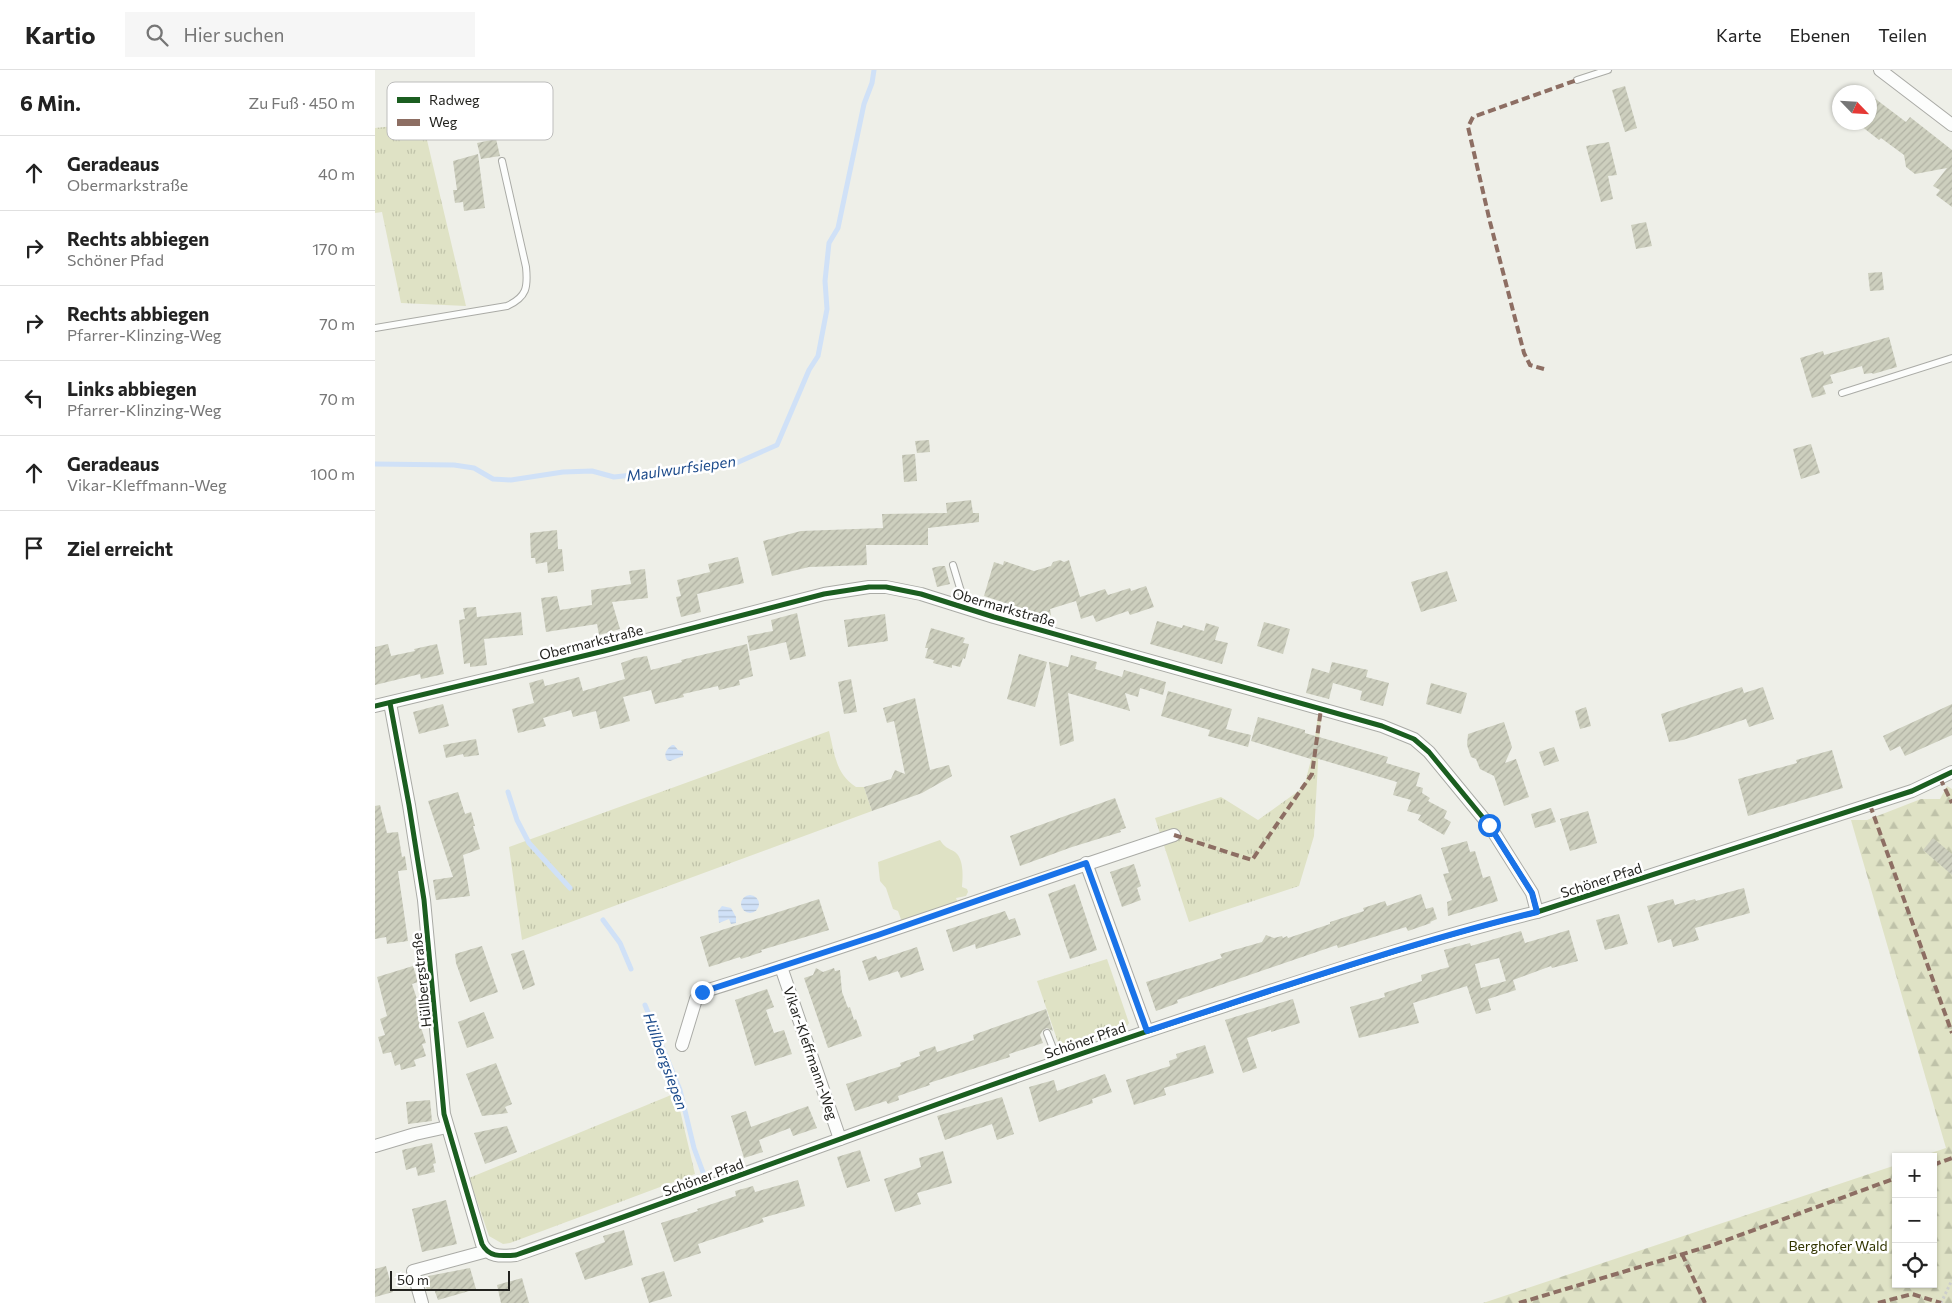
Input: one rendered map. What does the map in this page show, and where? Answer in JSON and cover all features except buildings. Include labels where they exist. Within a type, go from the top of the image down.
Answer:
[{"type":"street","points":[[1880,70],[1952,125]]},
{"type":"street","name":"Obermarkstraße","points":[[375,706],[604,652],[823,594],[869,587],[904,590],[1382,726],[1414,739],[1429,752],[1489,825],[1532,893],[1537,912]]},
{"type":"street","name":"Hüllbergstraße","points":[[390,703],[408,796],[424,900],[447,1128],[481,1244],[487,1251]]},
{"type":"street","name":"Schöner Pfad","points":[[487,1251],[493,1255],[516,1255],[1147,1031],[1483,925],[1537,912],[1912,791],[1952,772]]},
{"type":"street","points":[[682,1045],[696,999],[702,992],[1174,835]]},
{"type":"street","points":[[1086,863],[1147,1031]]},
{"type":"street","name":"Vikar-Kleffmann-Weg","points":[[781,967],[840,1139]]},
{"type":"street","points":[[375,1146],[415,1134],[447,1128]]},
{"type":"street","points":[[422,1303],[413,1271],[487,1251]]},
{"type":"lane","points":[[1577,80],[1608,70]]},
{"type":"lane","points":[[375,328],[507,306],[514,303],[525,293],[527,283],[526,267],[502,162]]},
{"type":"lane","points":[[1842,393],[1952,358]]},
{"type":"lane","points":[[953,564],[966,608]]},
{"type":"lane","points":[[1047,1033],[1058,1062]]},
{"type":"path","points":[[1941,1303],[1952,1280]]},
{"type":"green space","points":[[387,127],[387,140],[427,140],[466,306],[401,303],[382,212],[375,213],[375,128]]},
{"type":"green space","points":[[1318,715],[1322,716],[1314,836],[1299,886],[1189,922],[1155,818],[1221,797],[1258,820],[1304,787],[1313,752]]},
{"type":"green space","points":[[829,731],[840,769],[849,782],[856,787],[864,787],[872,811],[522,940],[509,847]]},
{"type":"green space","name":"Berghofer Wald","points":[[1947,786],[1952,789],[1952,1303],[1483,1303],[1892,1166],[1892,1288],[1937,1288],[1937,1153],[1931,1153],[1946,1148],[1851,820],[1867,820],[1921,799],[1940,799]]},
{"type":"green space","points":[[940,840],[958,855],[962,868],[962,887],[967,889],[968,892],[966,896],[956,898],[958,903],[902,922],[898,911],[893,909],[886,888],[880,881],[878,862]]},
{"type":"green space","points":[[1107,959],[1129,1023],[1124,1030],[1061,1051],[1037,981]]},
{"type":"green space","points":[[676,1093],[695,1174],[510,1243],[503,1244],[489,1236],[469,1178]]},
{"type":"water","points":[[672,745],[678,750],[683,751],[683,756],[670,761],[666,758],[666,753]]},
{"type":"water","points":[[750,895],[756,898],[759,904],[756,910],[750,913],[744,910],[741,904],[744,898]]},
{"type":"water","points":[[722,906],[731,908],[736,917],[736,923],[731,924],[729,919],[719,923],[718,911]]},
{"type":"waterway","name":"Maulwurfsiepen","points":[[375,464],[454,465],[474,468],[493,479],[511,480],[563,472],[592,471],[614,477],[734,464],[777,445],[809,370],[818,356],[827,309],[825,281],[829,243],[838,228],[864,104],[872,83],[874,70]]},
{"type":"waterway","name":"Hüllbergsiepen","points":[[508,792],[517,820],[529,843],[570,888]]},
{"type":"waterway","name":"Hüllbergsiepen","points":[[603,920],[620,943],[631,969]]},
{"type":"waterway","name":"Hüllbergsiepen","points":[[645,1005],[680,1090],[694,1148],[704,1175]]},
{"type":"marked path","points":[[1544,369],[1530,365],[1524,353],[1468,127],[1473,117],[1577,80]]},
{"type":"marked path","points":[[1174,835],[1252,860],[1312,774],[1321,709]]},
{"type":"marked path","points":[[1940,778],[1952,803]]},
{"type":"marked path","points":[[1870,805],[1952,1033]]},
{"type":"marked path","points":[[1937,1164],[1952,1158]]},
{"type":"marked path","points":[[1519,1303],[1713,1245],[1892,1179]]},
{"type":"marked path","points":[[1682,1254],[1705,1303]]},
{"type":"marked path","points":[[1878,1303],[1912,1294],[1941,1303]]},
{"type":"cycle path","points":[[375,706],[604,651],[824,594],[869,587],[886,587],[921,594],[994,617],[1382,726],[1414,739],[1429,752],[1489,825],[1532,893],[1537,912]]},
{"type":"cycle path","points":[[390,703],[424,900],[444,1114],[482,1244],[488,1252],[501,1256],[516,1255],[1132,1036],[1378,956],[1537,912],[1912,791],[1952,772]]},
{"type":"route","points":[[702,992],[878,935],[1086,863],[1147,1031],[1483,925],[1537,912],[1532,893],[1489,825]]}]
